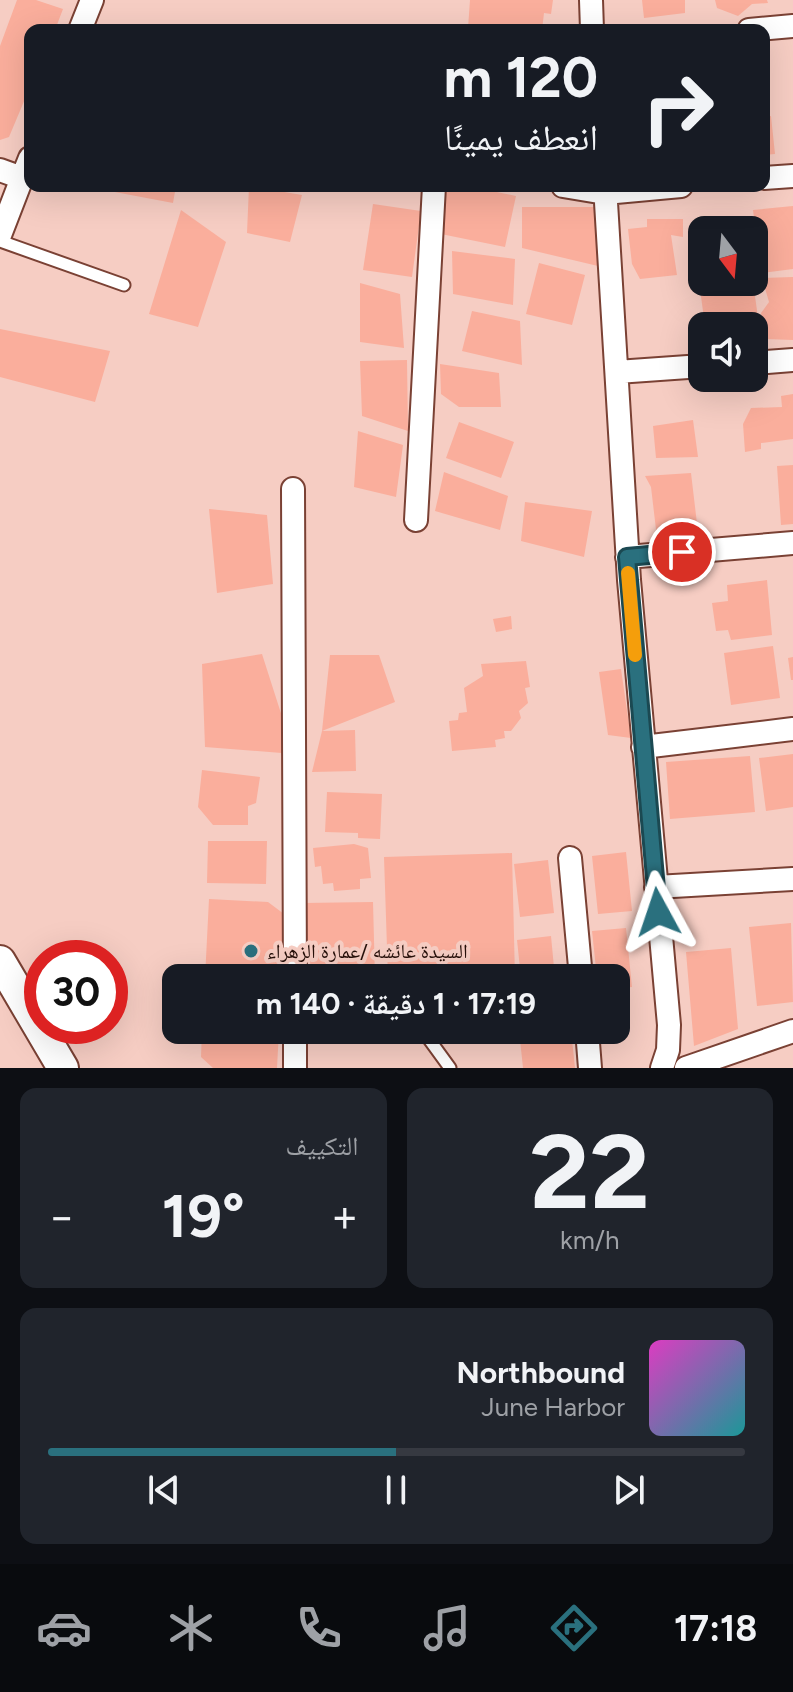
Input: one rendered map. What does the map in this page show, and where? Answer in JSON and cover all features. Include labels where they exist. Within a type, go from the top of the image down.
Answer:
[{"type":"main road","points":[[0,961],[63,1068]]},
{"type":"street","points":[[82,24],[92,0]]},
{"type":"street","points":[[591,0],[592,24]]},
{"type":"street","points":[[770,28],[793,26]]},
{"type":"street","points":[[0,170],[24,168]]},
{"type":"street","points":[[0,238],[24,173]]},
{"type":"street","points":[[770,178],[793,176]]},
{"type":"street","points":[[416,520],[434,192]]},
{"type":"street","points":[[605,192],[627,557],[669,1025],[668,1050],[662,1068]]},
{"type":"street","points":[[768,362],[793,360]]},
{"type":"street","points":[[617,372],[688,367]]},
{"type":"street","points":[[293,489],[295,964]]},
{"type":"street","points":[[627,557],[793,543]]},
{"type":"street","points":[[643,747],[793,729]]},
{"type":"street","points":[[570,858],[580,964]]},
{"type":"street","points":[[656,887],[793,879]]},
{"type":"street","points":[[686,1068],[793,1031]]},
{"type":"street","points":[[295,1044],[295,1068]]},
{"type":"street","points":[[588,1044],[590,1068]]},
{"type":"lane","points":[[0,238],[124,285]]},
{"type":"lane","points":[[433,1044],[450,1068]]},
{"type":"building","points":[[17,0],[36,0],[63,9],[57,24],[24,24],[24,101],[9,137],[0,140],[0,46]]},
{"type":"building","points":[[470,0],[553,0],[551,14],[544,13],[543,24],[468,24]]},
{"type":"building","points":[[642,0],[685,0],[685,13],[644,18]]},
{"type":"building","points":[[715,0],[767,0],[768,3],[752,4],[738,16],[717,8]]},
{"type":"building","points":[[770,116],[775,154],[770,154]]},
{"type":"building","points":[[115,192],[175,192],[173,203]]},
{"type":"building","points":[[249,192],[302,195],[290,242],[247,233]]},
{"type":"building","points":[[445,192],[497,192],[516,196],[505,247],[436,233]]},
{"type":"building","points":[[373,204],[421,211],[412,277],[363,270]]},
{"type":"building","points":[[793,206],[793,269],[768,272],[768,216],[754,216],[753,210]]},
{"type":"building","points":[[522,207],[598,207],[598,266],[522,248]]},
{"type":"building","points":[[181,210],[226,242],[198,327],[149,314]]},
{"type":"building","points":[[647,219],[683,219],[683,237],[671,235],[677,275],[640,279],[632,264],[628,229],[647,227]]},
{"type":"building","points":[[452,251],[515,259],[513,305],[453,294]]},
{"type":"building","points":[[539,263],[585,275],[572,325],[526,314]]},
{"type":"building","points":[[793,277],[793,340],[768,339],[768,312],[762,312],[769,302],[768,278]]},
{"type":"building","points":[[360,283],[400,294],[404,348],[360,342]]},
{"type":"building","points":[[701,296],[755,296],[757,312],[703,312]]},
{"type":"building","points":[[472,311],[520,321],[522,365],[462,351]]},
{"type":"building","points":[[0,329],[110,351],[95,402],[0,377]]},
{"type":"building","points":[[407,360],[408,431],[362,416],[360,361]]},
{"type":"building","points":[[440,364],[499,373],[501,407],[459,407],[441,394]]},
{"type":"building","points":[[793,394],[793,439],[761,443],[761,449],[745,452],[743,424],[751,408],[782,407],[781,396]]},
{"type":"building","points":[[693,420],[698,457],[656,458],[653,426]]},
{"type":"building","points":[[459,422],[514,442],[501,478],[446,458]]},
{"type":"building","points":[[358,431],[403,445],[396,497],[354,487]]},
{"type":"building","points":[[793,465],[793,524],[781,525],[777,466]]},
{"type":"building","points":[[444,472],[508,496],[500,530],[435,511]]},
{"type":"building","points":[[691,473],[698,532],[657,538],[651,487],[645,476]]},
{"type":"building","points":[[525,502],[592,511],[584,557],[521,541]]},
{"type":"building","points":[[209,509],[267,515],[273,584],[217,593]]},
{"type":"building","points":[[767,580],[772,635],[731,640],[728,630],[716,631],[712,603],[728,601],[727,585]]},
{"type":"building","points":[[511,616],[512,629],[496,632],[493,619]]},
{"type":"building","points":[[773,646],[780,698],[731,705],[724,653]]},
{"type":"building","points":[[262,654],[294,754],[205,747],[202,664]]},
{"type":"building","points":[[330,655],[379,655],[395,702],[322,731]]},
{"type":"building","points":[[793,657],[793,680],[791,680],[788,658]]},
{"type":"building","points":[[526,661],[530,687],[525,688],[528,703],[519,711],[521,718],[511,731],[504,731],[505,738],[495,740],[496,747],[452,751],[449,721],[458,720],[459,713],[467,712],[464,688],[483,676],[481,664]]},
{"type":"building","points":[[621,669],[631,738],[608,735],[599,672]]},
{"type":"building","points":[[355,730],[356,771],[312,772],[322,731]]},
{"type":"building","points":[[793,754],[793,807],[766,811],[759,758]]},
{"type":"building","points":[[750,756],[755,812],[670,819],[666,762]]},
{"type":"building","points":[[202,770],[260,777],[256,803],[248,806],[248,825],[213,825],[198,807]]},
{"type":"building","points":[[327,792],[382,794],[380,839],[358,838],[358,833],[325,832]]},
{"type":"building","points":[[208,841],[267,841],[266,884],[207,883]]},
{"type":"building","points":[[354,844],[368,848],[371,878],[360,879],[360,889],[334,891],[333,883],[323,884],[321,866],[315,867],[313,848]]},
{"type":"building","points":[[626,852],[632,911],[598,914],[592,856]]},
{"type":"building","points":[[512,853],[515,964],[388,964],[384,857]]},
{"type":"building","points":[[548,860],[554,913],[520,917],[514,864]]},
{"type":"building","points":[[209,899],[268,902],[284,914],[282,964],[206,964]]},
{"type":"building","points":[[373,902],[375,964],[310,964],[303,903]]},
{"type":"building","points":[[791,923],[793,1002],[757,1006],[749,927]]},
{"type":"building","points":[[626,928],[630,964],[596,964],[592,931]]},
{"type":"building","points":[[551,936],[554,964],[520,964],[517,940]]},
{"type":"building","points":[[731,948],[738,1029],[694,1046],[686,952]]},
{"type":"building","points":[[201,1044],[278,1044],[277,1068],[213,1068],[201,1057]]},
{"type":"building","points":[[520,1044],[572,1044],[575,1068],[523,1068]]},
{"type":"slow traffic","points":[[628,573],[635,655]]},
{"type":"place","name":"السيدة عائشه /عمارة الزهراء","points":[[251,951]]},
{"type":"route","points":[[658,912],[627,557],[682,552]]}]
